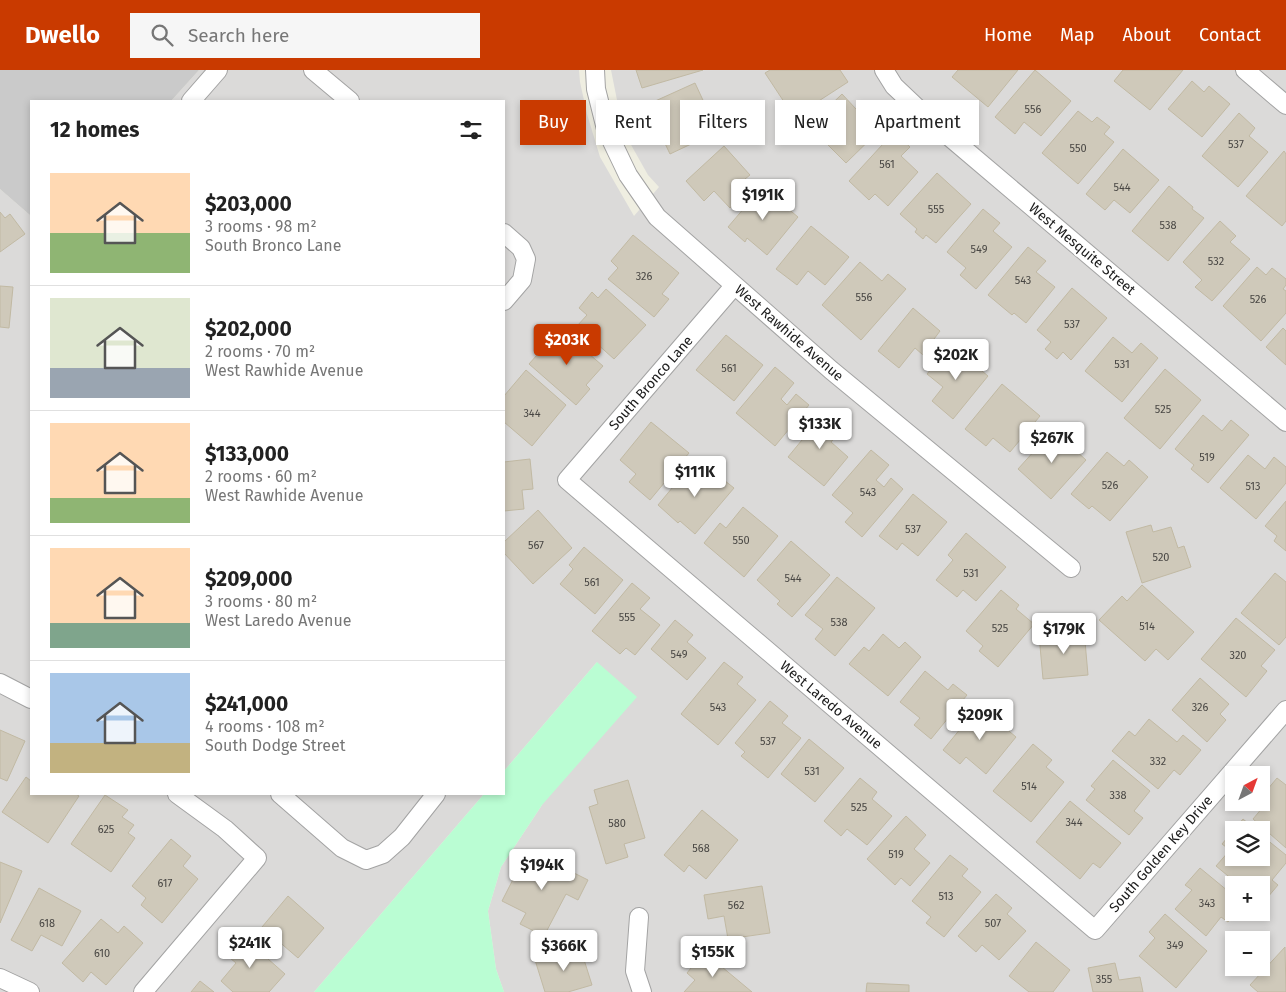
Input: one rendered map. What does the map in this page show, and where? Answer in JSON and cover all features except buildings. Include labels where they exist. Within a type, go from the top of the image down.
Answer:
[{"type":"street","points":[[192,100],[218,70]]},
{"type":"street","points":[[313,70],[349,100]]},
{"type":"street","name":"West Rawhide Avenue","points":[[595,70],[596,89],[606,129],[628,175],[657,217],[831,370],[1071,568]]},
{"type":"street","name":"West Mesquite Street","points":[[884,70],[894,86],[932,122],[1286,422]]},
{"type":"street","points":[[1245,70],[1286,105]]},
{"type":"street","points":[[505,234],[521,248],[526,259],[522,280],[505,300]]},
{"type":"street","name":"South Bronco Lane","points":[[567,480],[734,286]]},
{"type":"street","name":"West Laredo Avenue","points":[[567,480],[1095,930]]},
{"type":"street","points":[[0,684],[30,699]]},
{"type":"street","name":"South Golden Key Drive","points":[[1095,930],[1286,710]]},
{"type":"street","points":[[143,992],[258,858],[225,829],[178,795]]},
{"type":"street","points":[[281,795],[342,848],[366,860],[383,854],[402,837],[435,795]]},
{"type":"street","points":[[640,917],[635,971],[642,992]]},
{"type":"street","points":[[0,978],[30,992]]},
{"type":"shaded area","points":[[0,70],[199,70],[172,100],[30,100],[30,215],[0,189]]},
{"type":"shaded area","points":[[199,70],[579,70],[584,100],[520,100],[520,145],[586,145],[586,109],[600,157],[634,216],[659,187],[648,175],[631,145],[670,145],[670,100],[617,100],[611,70],[1286,70],[1286,992],[504,992],[496,969],[488,911],[501,867],[542,805],[597,662],[505,770],[505,100],[172,100]]},
{"type":"shaded area","points":[[0,189],[30,215],[30,795],[483,795],[314,992],[0,992]]},
{"type":"green space","points":[[597,662],[637,697],[542,805],[501,867],[488,911],[496,969],[504,992],[314,992],[483,795],[505,795],[505,770]]}]
